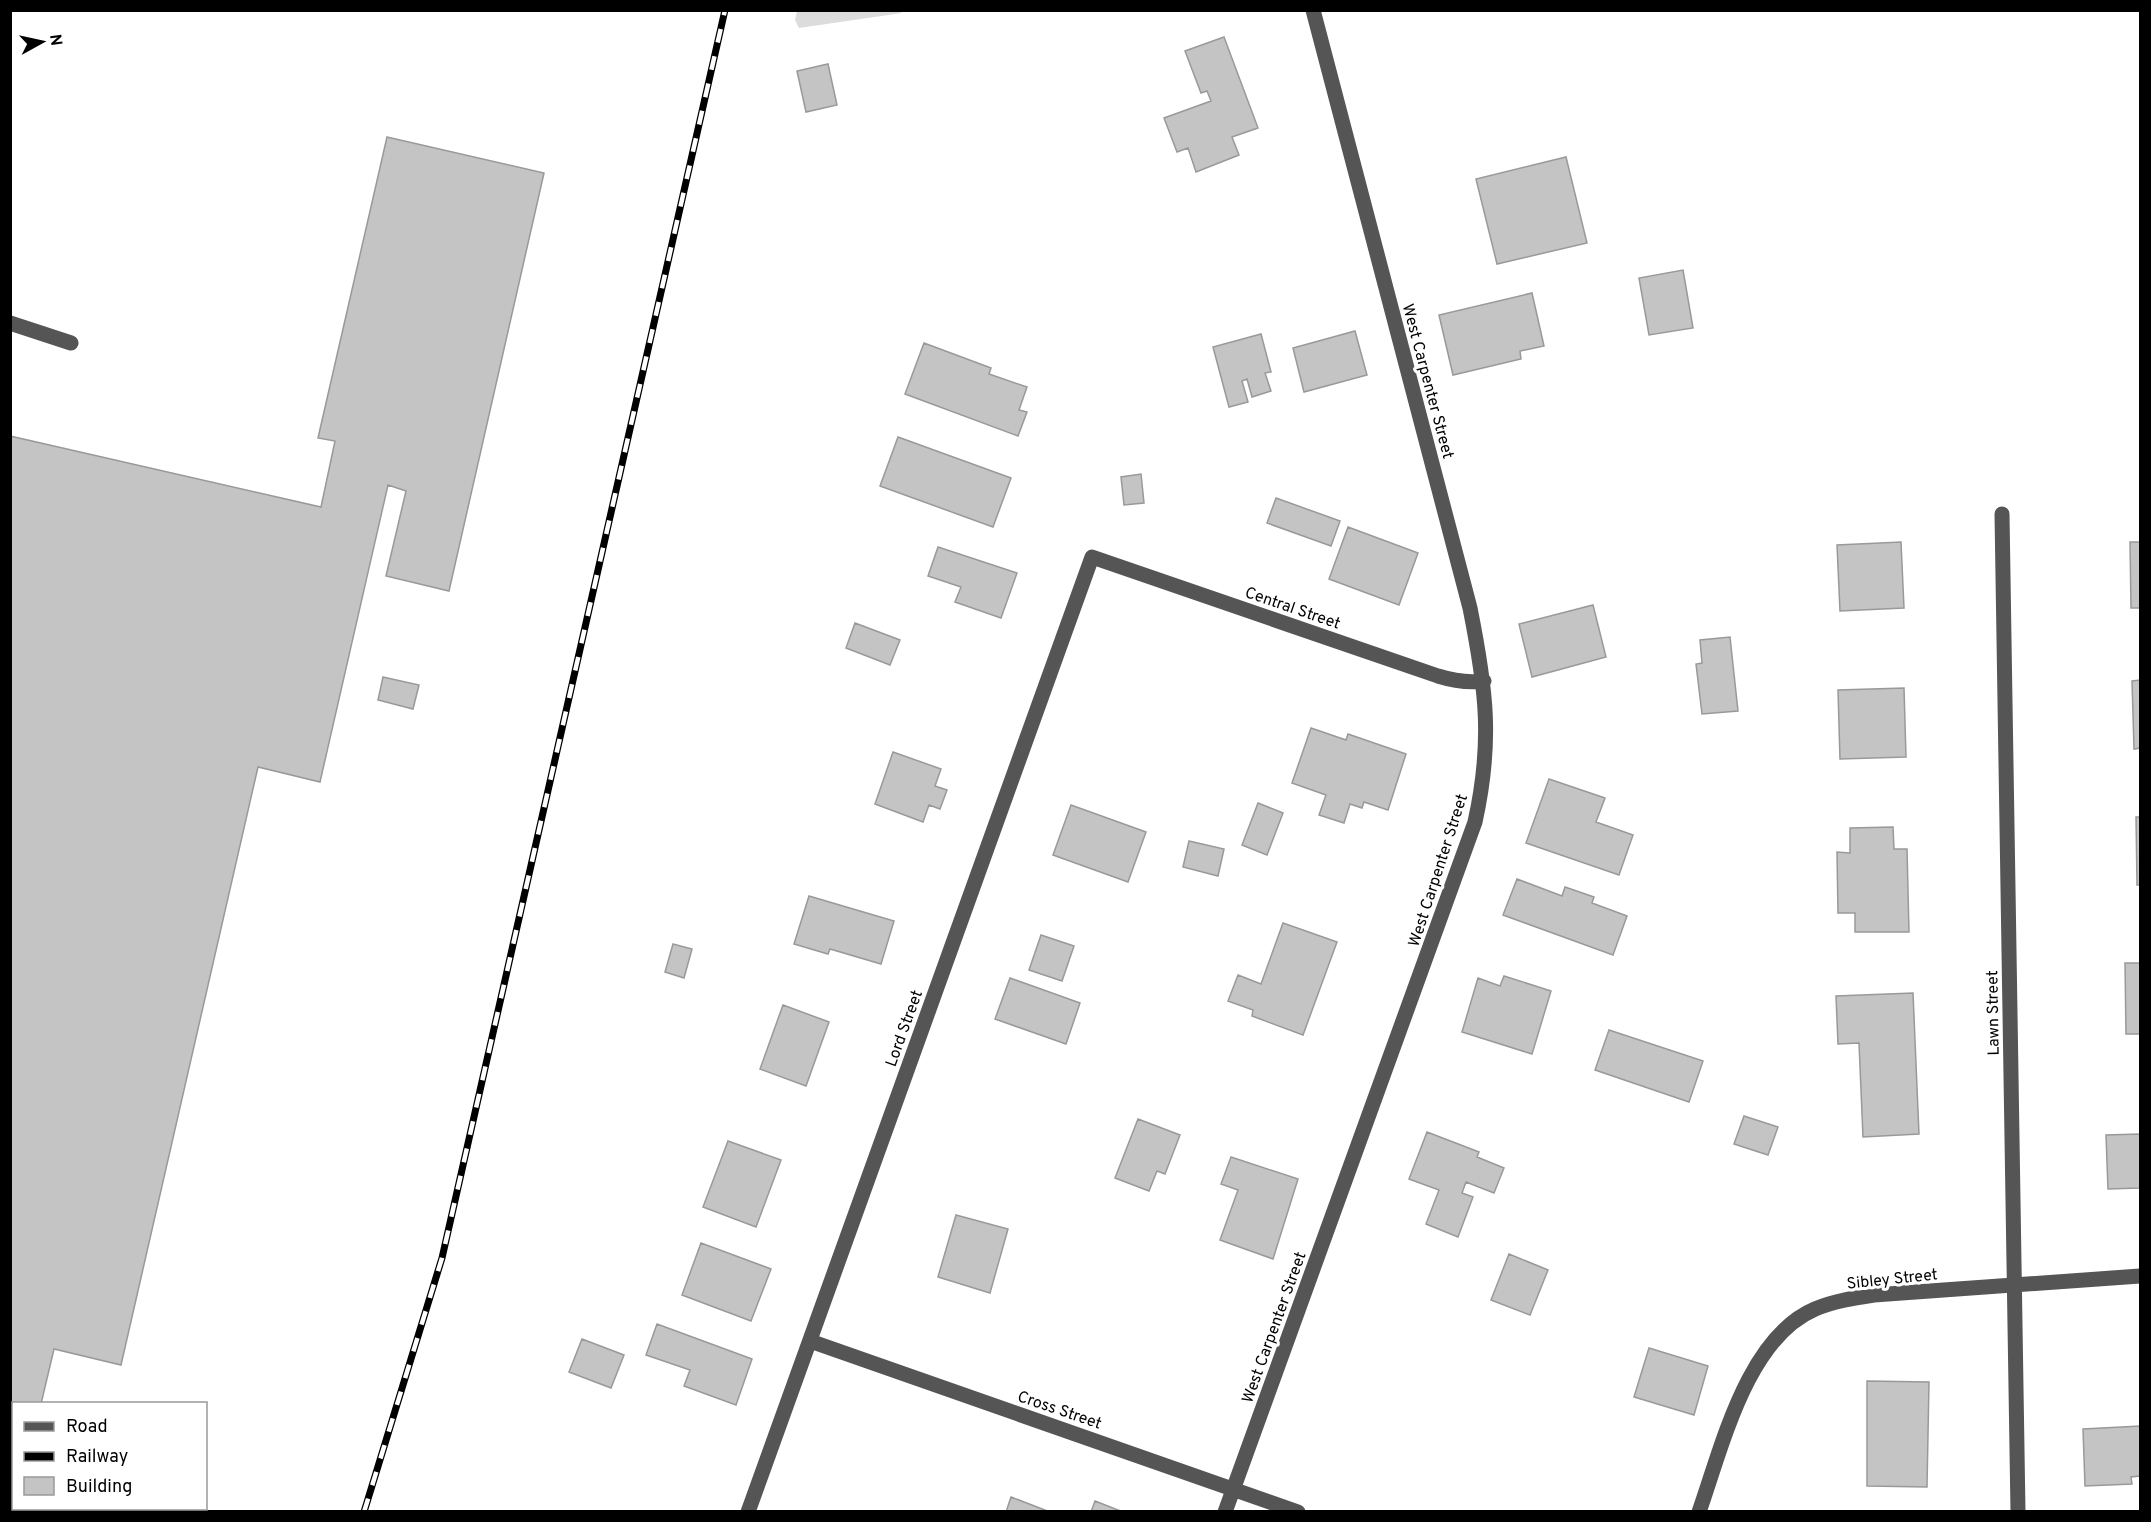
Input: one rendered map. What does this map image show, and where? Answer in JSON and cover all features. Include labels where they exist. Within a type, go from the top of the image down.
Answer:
[{"type":"street","name":"West Carpenter Street","points":[[1226,1512],[1475,822],[1483,786],[1486,752],[1484,681],[1470,608],[1312,10]]},
{"type":"street","points":[[10,323],[71,343]]},
{"type":"street","name":"Lawn Street","points":[[2002,514],[2018,1512]]},
{"type":"street","name":"Central Street","points":[[1092,557],[1438,676],[1471,683],[1484,681]]},
{"type":"street","name":"Lord Street","points":[[748,1512],[1092,557]]},
{"type":"street","name":"Sibley Street","points":[[1699,1512],[1747,1382],[1763,1354],[1786,1327],[1814,1309],[1843,1300],[1874,1295],[2140,1276]]},
{"type":"street","name":"Cross Street","points":[[810,1341],[1298,1512]]},
{"type":"shaded area","points":[[897,10],[902,13],[799,28],[795,20],[797,11]]},
{"type":"building","points":[[1224,37],[1258,128],[1232,137],[1239,155],[1196,172],[1188,148],[1177,152],[1164,118],[1211,101],[1207,91],[1201,93],[1185,51]]},
{"type":"building","points":[[828,64],[837,105],[806,112],[797,71]]},
{"type":"building","points":[[387,137],[544,173],[449,591],[386,576],[406,491],[388,485],[320,782],[258,767],[121,1365],[54,1349],[41,1402],[12,1402],[12,1510],[17,1510],[17,1512],[10,1512],[10,436],[321,507],[335,441],[318,438]]},
{"type":"building","points":[[1566,157],[1587,243],[1497,264],[1476,179]]},
{"type":"building","points":[[1683,270],[1693,328],[1649,335],[1639,278]]},
{"type":"building","points":[[1532,293],[1544,346],[1520,351],[1521,359],[1453,375],[1439,315]]},
{"type":"building","points":[[1355,331],[1367,375],[1304,392],[1293,348]]},
{"type":"building","points":[[1261,334],[1271,372],[1265,373],[1271,391],[1252,397],[1247,379],[1242,381],[1248,402],[1229,407],[1213,347]]},
{"type":"building","points":[[924,343],[991,368],[989,374],[1027,387],[1019,410],[1027,412],[1018,436],[905,394]]},
{"type":"building","points":[[898,437],[1011,478],[993,527],[880,486]]},
{"type":"building","points":[[1141,474],[1144,503],[1124,505],[1121,477]]},
{"type":"building","points":[[1276,498],[1340,521],[1331,546],[1267,523]]},
{"type":"building","points":[[1348,527],[1418,553],[1399,605],[1329,579]]},
{"type":"building","points":[[1901,542],[1904,608],[1840,611],[1837,545]]},
{"type":"building","points":[[2130,542],[2140,542],[2140,608],[2131,608]]},
{"type":"building","points":[[938,547],[1017,573],[1001,618],[955,602],[961,587],[928,576]]},
{"type":"building","points":[[1593,605],[1606,657],[1532,677],[1519,624]]},
{"type":"building","points":[[855,623],[900,640],[890,665],[846,648]]},
{"type":"building","points":[[1730,637],[1738,711],[1702,714],[1696,664],[1702,663],[1700,640]]},
{"type":"building","points":[[383,677],[419,685],[413,709],[378,700]]},
{"type":"building","points":[[2140,680],[2140,748],[2134,749],[2132,681]]},
{"type":"building","points":[[1904,688],[1906,757],[1840,759],[1838,690]]},
{"type":"building","points":[[1311,728],[1346,740],[1348,734],[1406,754],[1388,810],[1364,802],[1362,808],[1350,804],[1344,823],[1319,815],[1326,795],[1292,783]]},
{"type":"building","points":[[893,752],[941,769],[935,786],[947,790],[940,809],[929,805],[923,822],[875,804]]},
{"type":"building","points":[[1549,779],[1605,798],[1596,822],[1633,835],[1619,875],[1526,843]]},
{"type":"building","points":[[1258,803],[1283,813],[1267,855],[1242,845]]},
{"type":"building","points":[[1071,805],[1146,832],[1128,882],[1053,855]]},
{"type":"building","points":[[2136,817],[2140,817],[2140,885],[2137,885]]},
{"type":"building","points":[[1893,827],[1894,849],[1907,849],[1909,932],[1855,932],[1855,913],[1838,913],[1837,852],[1850,853],[1850,828]]},
{"type":"building","points":[[1189,841],[1224,849],[1218,876],[1183,867]]},
{"type":"building","points":[[1517,879],[1562,896],[1565,887],[1594,897],[1592,903],[1627,916],[1613,955],[1503,915]]},
{"type":"building","points":[[809,896],[894,921],[881,964],[830,949],[828,954],[794,944]]},
{"type":"building","points":[[1283,923],[1337,942],[1303,1035],[1252,1016],[1253,1010],[1228,1001],[1238,975],[1261,984]]},
{"type":"building","points":[[1041,935],[1074,946],[1062,981],[1029,970]]},
{"type":"building","points":[[673,944],[692,949],[684,978],[665,972]]},
{"type":"building","points":[[2125,963],[2140,963],[2140,1034],[2126,1034]]},
{"type":"building","points":[[1504,976],[1551,991],[1532,1054],[1462,1032],[1478,978],[1500,986]]},
{"type":"building","points":[[1010,978],[1080,1003],[1066,1044],[995,1019]]},
{"type":"building","points":[[1913,993],[1919,1134],[1863,1137],[1859,1043],[1838,1044],[1836,996]]},
{"type":"building","points":[[783,1005],[829,1022],[806,1086],[760,1069]]},
{"type":"building","points":[[1609,1030],[1703,1061],[1689,1102],[1595,1070]]},
{"type":"building","points":[[1744,1116],[1778,1127],[1768,1155],[1734,1144]]},
{"type":"building","points":[[1138,1119],[1180,1135],[1165,1174],[1157,1171],[1149,1191],[1115,1178]]},
{"type":"building","points":[[1427,1132],[1479,1152],[1477,1157],[1504,1168],[1494,1193],[1466,1182],[1462,1193],[1473,1197],[1458,1237],[1426,1224],[1439,1190],[1409,1179]]},
{"type":"building","points":[[2140,1134],[2140,1188],[2108,1189],[2106,1135]]},
{"type":"building","points":[[728,1141],[781,1160],[756,1227],[703,1207]]},
{"type":"building","points":[[1231,1157],[1298,1179],[1273,1259],[1220,1240],[1238,1190],[1221,1184]]},
{"type":"building","points":[[956,1215],[1008,1229],[990,1293],[938,1277]]},
{"type":"building","points":[[701,1243],[771,1269],[751,1321],[682,1295]]},
{"type":"building","points":[[1509,1254],[1548,1270],[1530,1315],[1491,1300]]},
{"type":"building","points":[[657,1324],[752,1359],[736,1405],[684,1386],[690,1370],[646,1355]]},
{"type":"building","points":[[582,1339],[624,1355],[611,1388],[569,1372]]},
{"type":"building","points":[[1649,1348],[1708,1366],[1694,1415],[1634,1397]]},
{"type":"building","points":[[1867,1381],[1929,1382],[1927,1487],[1867,1486]]},
{"type":"building","points":[[2140,1426],[2140,1476],[2131,1477],[2132,1484],[2085,1486],[2083,1429]]},
{"type":"building","points":[[1011,1497],[1050,1512],[1006,1512]]},
{"type":"building","points":[[1095,1501],[1123,1512],[1091,1512]]},
{"type":"railway","points":[[364,1512],[442,1258],[725,10]]}]
